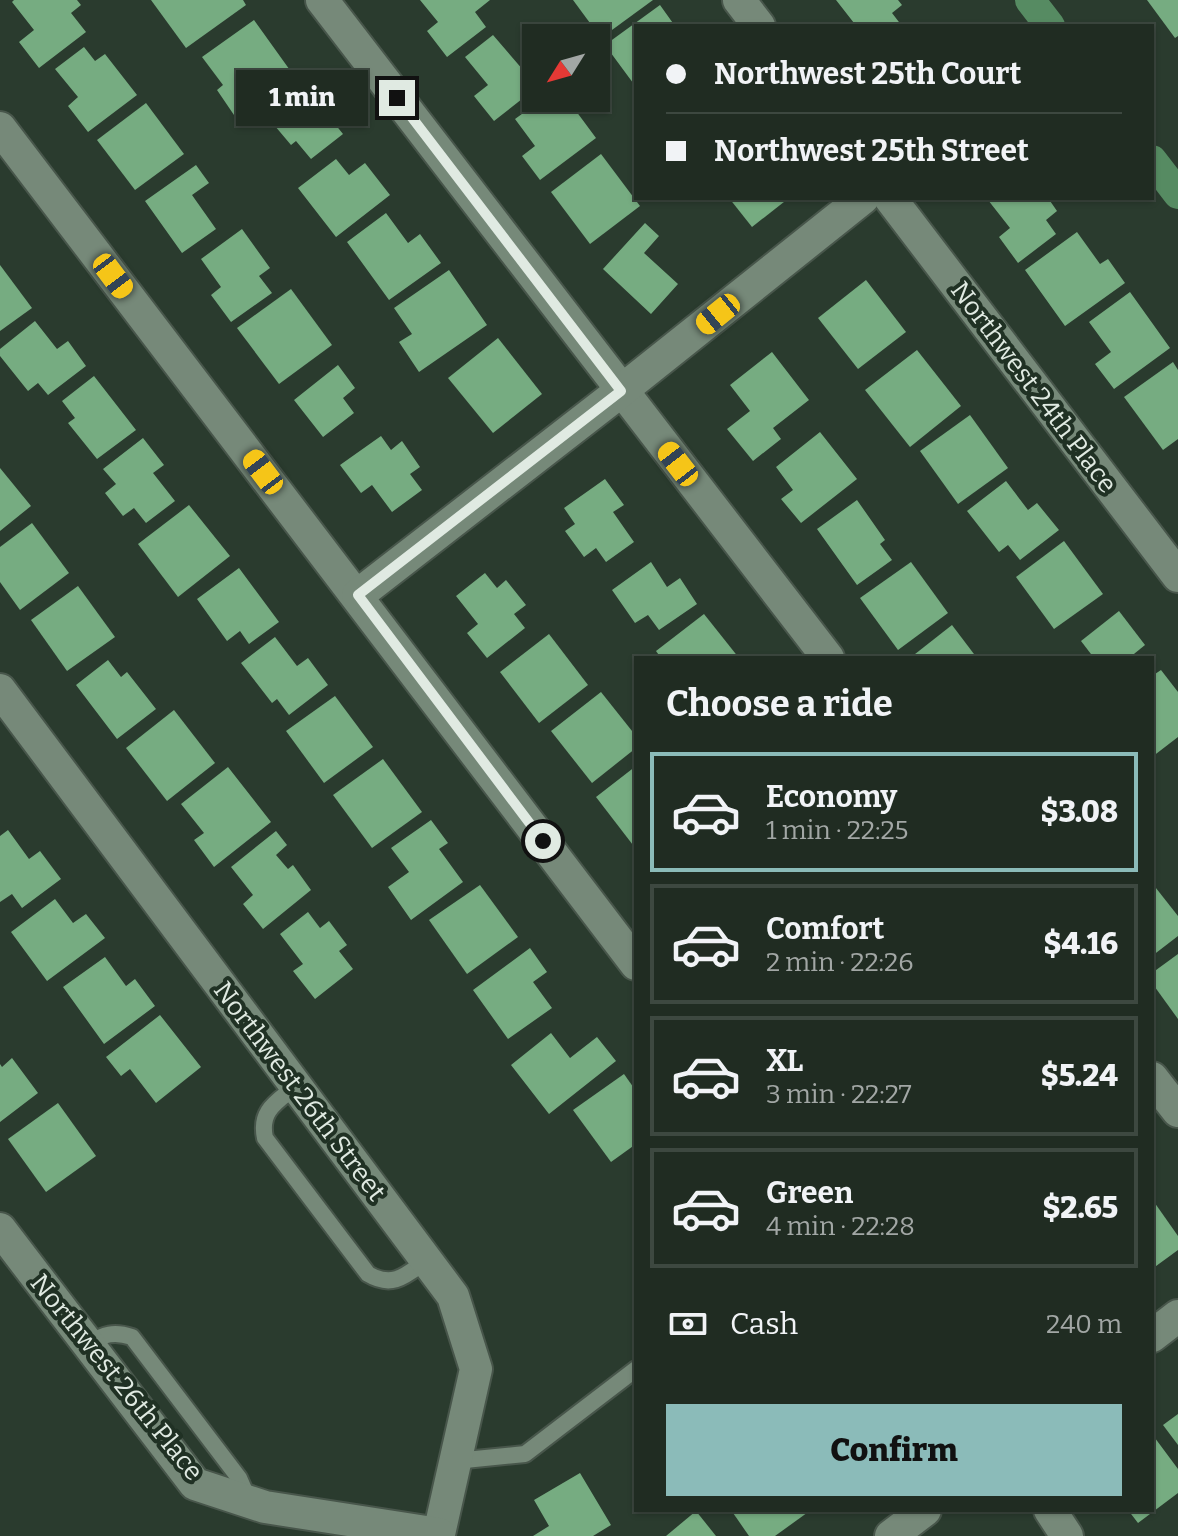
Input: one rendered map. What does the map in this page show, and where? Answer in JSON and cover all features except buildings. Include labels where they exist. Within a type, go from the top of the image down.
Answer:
[{"type":"street","points":[[322,0],[826,656]]},
{"type":"street","points":[[739,0],[757,24]]},
{"type":"street","points":[[0,128],[634,961]]},
{"type":"street","points":[[358,595],[860,200]]},
{"type":"street","name":"Northwest 24th Place","points":[[892,200],[1178,576]]},
{"type":"street","name":"Northwest 26th Street","points":[[0,690],[453,1296],[476,1369],[440,1535]]},
{"type":"street","points":[[1154,1081],[1178,1111]]},
{"type":"street","name":"Northwest 26th Place","points":[[0,1229],[195,1484],[265,1507],[440,1535]]},
{"type":"street","points":[[1154,1334],[1178,1316]]},
{"type":"street","points":[[891,1536],[922,1512]]},
{"type":"lane","points":[[296,1086],[267,1111],[262,1126],[265,1138],[368,1274],[390,1281],[405,1276],[427,1260]]},
{"type":"lane","points":[[455,1461],[525,1454],[634,1371]]},
{"type":"waterway","points":[[1030,0],[1048,24]]},
{"type":"waterway","points":[[1154,163],[1178,194]]},
{"type":"route","points":[[397,98],[621,391],[358,595],[543,841]]}]
